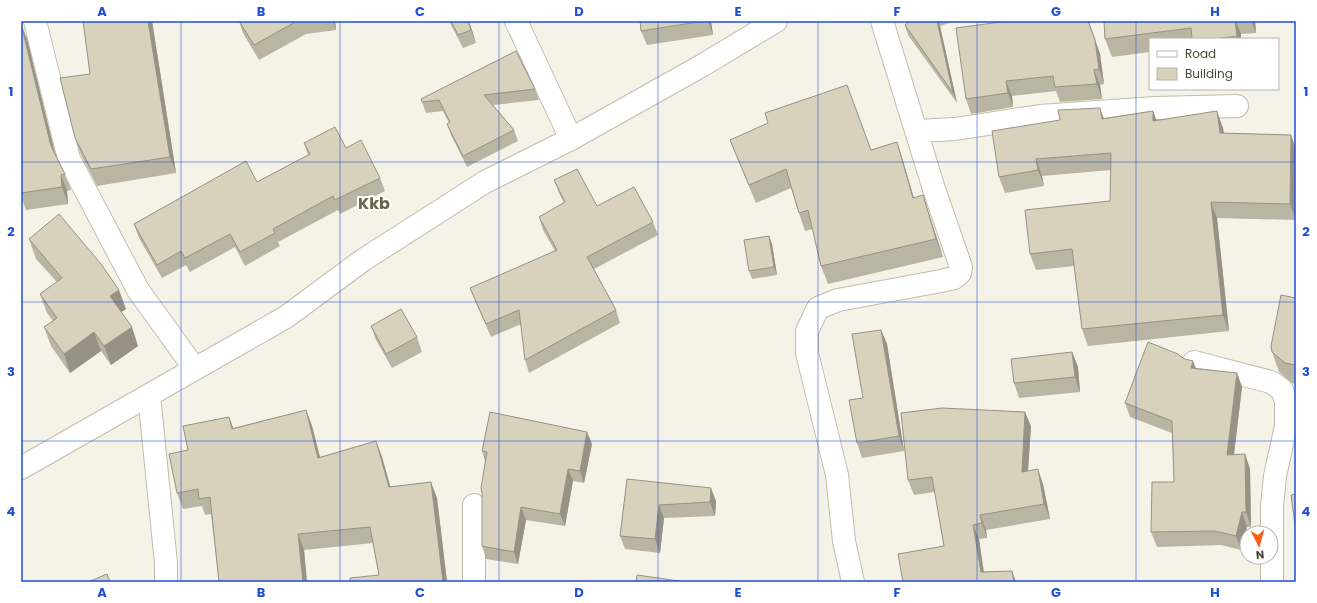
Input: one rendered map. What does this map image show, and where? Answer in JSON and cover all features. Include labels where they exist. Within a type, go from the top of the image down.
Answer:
[{"type":"street","points":[[35,21],[69,159],[138,290],[195,369]]},
{"type":"street","points":[[516,21],[571,139]]},
{"type":"street","points":[[21,468],[286,317],[363,260],[485,182],[571,139],[703,65],[776,21]]},
{"type":"street","points":[[853,582],[844,541],[837,475],[807,353],[808,331],[818,308],[838,300],[941,282],[954,278],[960,273],[961,267],[934,189],[882,21]]},
{"type":"street","points":[[917,131],[955,129],[1048,115],[1155,108],[1237,106]]},
{"type":"street","points":[[1194,362],[1271,382],[1282,390],[1286,401],[1286,426],[1275,476],[1272,506],[1272,582]]},
{"type":"street","points":[[149,395],[166,563],[166,582]]},
{"type":"street","points":[[474,505],[474,582]]},
{"type":"building","points":[[83,21],[148,21],[170,157],[91,169],[75,138],[60,78],[90,74]]},
{"type":"building","points":[[239,21],[297,21],[254,45]]},
{"type":"building","points":[[451,21],[468,21],[471,30],[458,35]]},
{"type":"building","points":[[640,21],[704,21],[641,31]]},
{"type":"building","points":[[910,21],[937,21],[953,93],[905,25]]},
{"type":"building","points":[[1008,21],[1088,21],[1095,40],[1099,69],[1094,70],[1097,84],[1055,87],[1053,76],[1006,81],[1008,93],[966,99],[956,28]]},
{"type":"building","points":[[1104,21],[1235,21],[1237,36],[1222,38],[1192,38],[1191,28],[1105,39]]},
{"type":"building","points":[[21,24],[51,146],[65,174],[61,175],[62,187],[21,193]]},
{"type":"building","points":[[516,51],[535,89],[484,95],[514,130],[463,156],[447,124],[450,122],[439,100],[422,102],[421,99]]},
{"type":"building","points":[[847,85],[871,150],[897,142],[913,198],[923,195],[936,239],[821,266],[808,210],[799,213],[786,169],[749,185],[730,140],[768,123],[765,113]]},
{"type":"building","points":[[1100,108],[1102,119],[1153,111],[1153,121],[1217,111],[1220,133],[1291,135],[1290,204],[1211,202],[1223,315],[1082,329],[1072,249],[1030,254],[1025,210],[1110,201],[1111,153],[1036,159],[1038,170],[999,177],[992,131],[1060,120],[1058,110]]},
{"type":"building","points":[[335,127],[346,148],[361,140],[380,178],[335,200],[333,196],[273,229],[275,233],[240,252],[230,234],[185,258],[181,251],[157,265],[134,224],[246,161],[257,182],[310,154],[304,143]]},
{"type":"building","points":[[577,169],[597,206],[634,187],[653,222],[587,257],[616,310],[525,360],[519,310],[486,324],[470,288],[557,250],[539,217],[565,202],[554,180]]},
{"type":"building","points":[[59,214],[101,264],[119,290],[110,296],[132,327],[104,346],[94,332],[64,354],[44,327],[57,318],[40,294],[62,278],[29,239]]},
{"type":"building","points":[[769,236],[774,267],[749,271],[744,240]]},
{"type":"building","points":[[1281,295],[1296,298],[1296,365],[1285,363],[1272,352],[1271,346]]},
{"type":"building","points":[[401,309],[417,337],[386,354],[371,326]]},
{"type":"building","points":[[881,330],[899,436],[857,443],[849,400],[863,398],[852,334]]},
{"type":"building","points":[[1148,342],[1178,354],[1185,359],[1193,361],[1191,368],[1237,373],[1227,455],[1245,454],[1246,512],[1242,512],[1236,536],[1215,531],[1151,532],[1152,482],[1174,482],[1172,421],[1125,403]]},
{"type":"building","points":[[1072,352],[1075,377],[1014,383],[1011,359]]},
{"type":"building","points":[[942,408],[1025,412],[1022,472],[1038,469],[1044,504],[980,515],[982,523],[973,525],[981,572],[1012,571],[1014,582],[903,582],[898,554],[944,546],[932,477],[908,480],[901,413]]},
{"type":"building","points":[[306,410],[318,458],[376,441],[389,487],[431,482],[443,582],[350,582],[350,578],[379,575],[370,527],[298,534],[303,582],[219,582],[210,497],[199,499],[198,489],[177,493],[169,454],[188,450],[183,426],[229,417],[232,429]]},
{"type":"building","points":[[490,412],[587,432],[580,471],[568,469],[560,514],[521,507],[514,552],[482,546],[481,488],[487,452],[482,451]]},
{"type":"building","points":[[627,479],[711,488],[710,502],[659,505],[655,539],[620,536]]},
{"type":"building","points":[[1296,494],[1296,533],[1291,495]]},
{"type":"building","points":[[107,574],[110,582],[88,582]]},
{"type":"building","points":[[637,575],[686,582],[636,582]]},
{"type":"district","name":"Kkb","points":[[374,203]]}]
